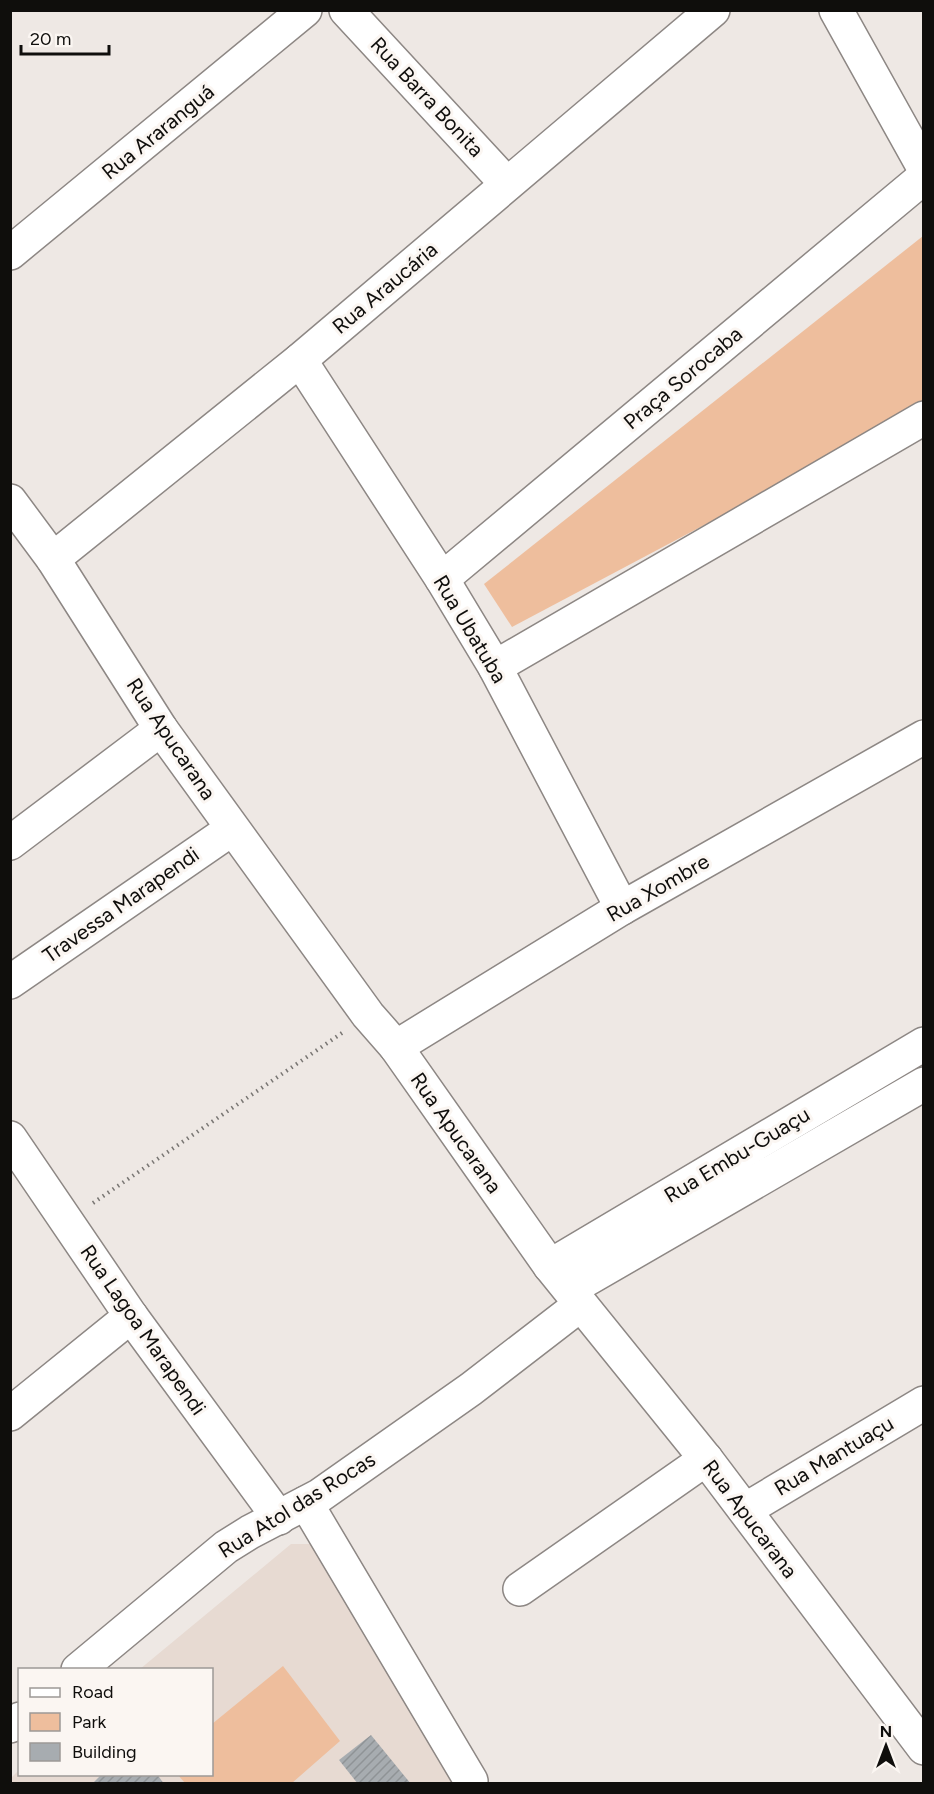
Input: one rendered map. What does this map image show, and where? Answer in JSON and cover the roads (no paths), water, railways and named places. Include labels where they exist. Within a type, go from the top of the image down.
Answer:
[{"type":"street","name":"Rua Araranguá","points":[[10,253],[305,10]]},
{"type":"street","name":"Rua Barra Bonita","points":[[346,10],[507,184]]},
{"type":"street","name":"Rua Araucária","points":[[53,559],[300,360],[713,10]]},
{"type":"street","points":[[836,10],[924,168]]},
{"type":"street","name":"Praça Sorocaba","points":[[442,579],[924,177]]},
{"type":"street","name":"Rua Ubatuba","points":[[300,360],[442,579],[495,668],[622,908]]},
{"type":"street","points":[[495,668],[924,418]]},
{"type":"street","name":"Rua Apucarana","points":[[10,501],[53,559],[110,645],[161,729],[368,1015],[396,1047],[567,1287],[706,1459],[918,1731]]},
{"type":"street","points":[[10,843],[161,729]]},
{"type":"street","name":"Rua Xombre","points":[[396,1047],[622,908],[924,737]]},
{"type":"street","name":"Travessa Marapendi","points":[[10,982],[232,829]]},
{"type":"street","name":"Rua Embu-Guaçu","points":[[567,1287],[924,1044]]},
{"type":"street","name":"Rua Embu-Guaçu","points":[[567,1287],[924,1084]]},
{"type":"street","name":"Rua Lagoa Marapendi","points":[[10,1138],[131,1316],[293,1511],[471,1781]]},
{"type":"street","name":"Rua Atol das Rocas","points":[[80,1668],[226,1546],[319,1496],[471,1389],[567,1287]]},
{"type":"street","points":[[10,1414],[131,1316]]},
{"type":"street","name":"Rua Mantuaçu","points":[[745,1510],[924,1403]]},
{"type":"street","points":[[520,1589],[706,1459]]}]
